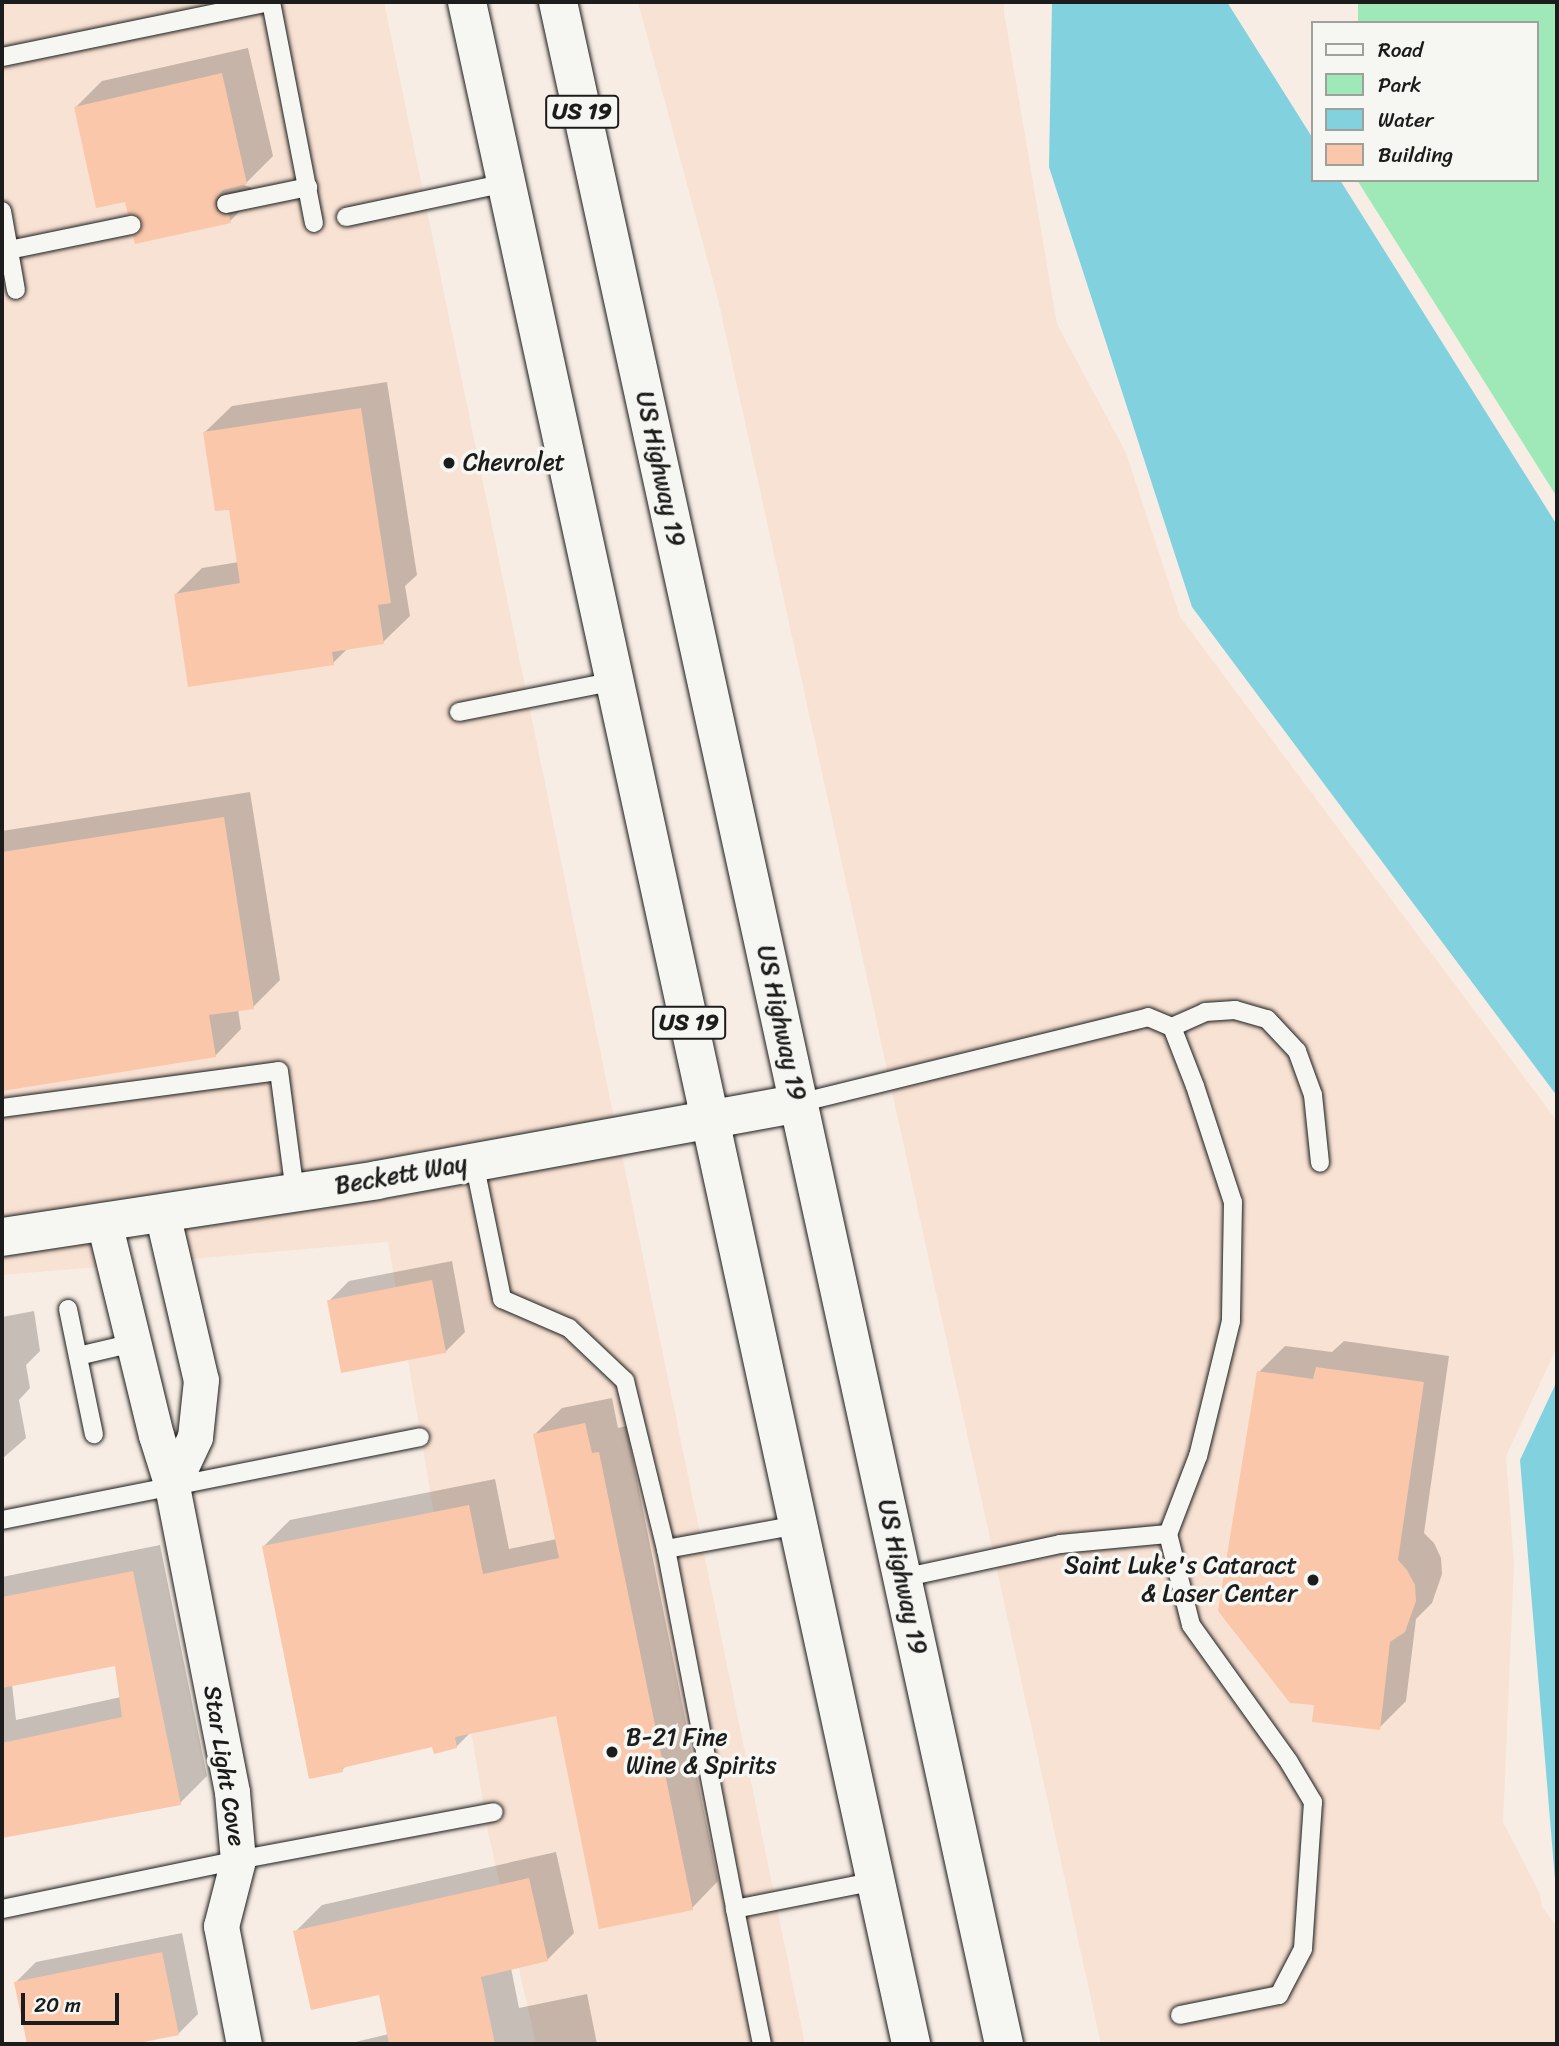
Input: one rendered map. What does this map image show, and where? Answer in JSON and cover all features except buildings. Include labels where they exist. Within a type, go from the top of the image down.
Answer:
[{"type":"main road","name":"US 19","points":[[467,2],[911,2044]]},
{"type":"main road","name":"US Highway 19","points":[[558,2],[1004,2044]]},
{"type":"main road","name":"Beckett Way","points":[[2,1237],[295,1193],[799,1103]]},
{"type":"street","points":[[162,1213],[201,1380],[195,1437],[172,1486]]},
{"type":"street","name":"Star Light Cove","points":[[104,1222],[172,1486],[233,1792],[238,1860],[220,1926],[244,2044]]},
{"type":"lane","points":[[2,57],[270,2],[314,223]]},
{"type":"lane","points":[[346,217],[506,183]]},
{"type":"lane","points":[[226,204],[308,187]]},
{"type":"lane","points":[[2,211],[16,290]]},
{"type":"lane","points":[[9,250],[131,225]]},
{"type":"lane","points":[[459,712],[615,681]]},
{"type":"lane","points":[[1172,1027],[1205,1012],[1235,1010],[1267,1019],[1297,1051],[1313,1094],[1321,1163]]},
{"type":"lane","points":[[799,1103],[1148,1017],[1172,1027],[1195,1086],[1233,1202],[1231,1321],[1198,1456],[1168,1534],[1191,1625],[1289,1762],[1313,1802],[1303,1949],[1279,1995],[1180,2015]]},
{"type":"lane","points":[[2,1108],[279,1071],[295,1193]]},
{"type":"lane","points":[[474,1162],[502,1298],[569,1328],[625,1381],[666,1549],[762,2044]]},
{"type":"lane","points":[[68,1309],[94,1434]]},
{"type":"lane","points":[[78,1356],[134,1343]]},
{"type":"lane","points":[[2,1520],[420,1437]]},
{"type":"lane","points":[[666,1549],[798,1525]]},
{"type":"lane","points":[[902,1578],[1060,1544],[1168,1534]]},
{"type":"lane","points":[[2,1909],[238,1860],[494,1812]]},
{"type":"lane","points":[[735,1909],[876,1881]]},
{"type":"shaded area","points":[[2,2],[384,2],[614,1118],[373,1162],[2,1218]]},
{"type":"shaded area","points":[[638,2],[1004,2],[1057,324],[1126,453],[1180,617],[1557,1121],[1557,1347],[1506,1456],[1514,1565],[1503,1822],[1540,1894],[1542,1907],[1557,1927],[1557,2044],[1101,2044],[718,299]]},
{"type":"shaded area","points":[[622,1155],[805,2044],[536,2044],[488,1832],[388,1242],[190,1259],[183,1229],[380,1199]]},
{"type":"shaded area","points":[[92,1242],[98,1267],[2,1275],[2,1256]]},
{"type":"green space","points":[[1358,2],[1557,2],[1557,497],[1358,182],[1538,182],[1538,21],[1358,21]]},
{"type":"water","points":[[1052,2],[1227,2],[1310,134],[1310,182],[1341,182],[1557,525],[1557,1096],[1192,607],[1049,167]]},
{"type":"water","points":[[1557,1381],[1557,1903],[1520,1460]]},
{"type":"place","name":"Chevrolet","points":[[449,463]]},
{"type":"place","name":"Saint Luke's Cataract & Laser Center","points":[[1313,1580]]},
{"type":"place","name":"B-21 Fine Wine & Spirits","points":[[612,1752]]}]
